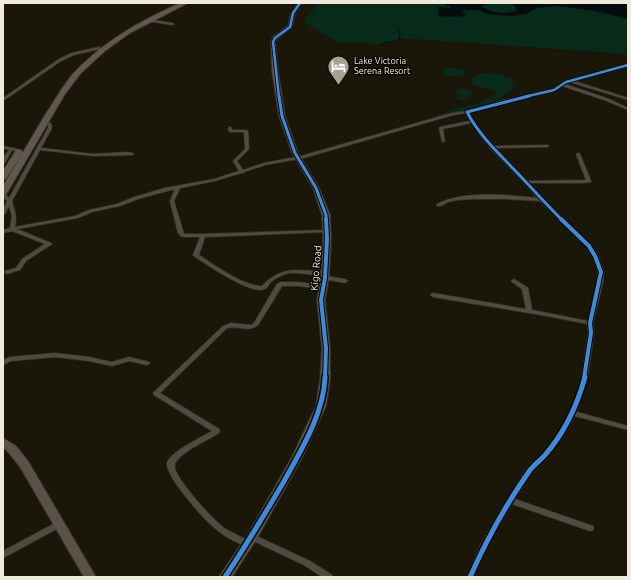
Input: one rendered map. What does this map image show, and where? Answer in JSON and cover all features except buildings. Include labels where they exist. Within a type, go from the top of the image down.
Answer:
[{"type":"highway","points":[[3,177],[63,84],[82,62],[99,48],[135,24],[179,3]]},
{"type":"highway","points":[[3,194],[44,123],[71,82],[88,62],[117,38],[148,20],[185,3]]},
{"type":"street","name":"Kigo Road","points":[[225,577],[250,540],[297,458],[321,406],[325,380],[326,348],[321,300],[325,276],[326,215],[316,188],[297,158],[280,105],[273,42],[275,38],[290,27],[293,13],[300,3]]},
{"type":"street","points":[[148,20],[172,24]]},
{"type":"street","points":[[3,100],[60,60],[73,54],[99,48]]},
{"type":"street","points":[[3,232],[76,217],[91,211],[118,205],[142,196],[215,180],[270,162],[297,158],[453,114],[467,112],[504,101],[554,90],[570,81],[628,65]]},
{"type":"street","points":[[570,81],[628,99]]},
{"type":"street","points":[[563,85],[608,100],[628,109]]},
{"type":"street","points":[[467,112],[472,122],[492,147],[526,182],[541,200],[589,246],[599,264],[600,282],[590,323],[591,334],[585,375],[572,413],[562,433],[545,455],[529,471],[484,546],[470,577]]},
{"type":"street","points":[[443,141],[442,127],[472,122]]},
{"type":"street","points":[[3,212],[39,148],[50,124],[44,123]]},
{"type":"street","points":[[230,128],[232,131],[246,131],[247,149],[235,161],[242,172]]},
{"type":"street","points":[[492,147],[547,146]]},
{"type":"street","points":[[3,147],[20,151]]},
{"type":"street","points":[[39,148],[88,155],[120,153],[132,154]]},
{"type":"street","points":[[3,162],[11,149]]},
{"type":"street","points":[[526,182],[589,181],[578,154]]},
{"type":"street","points":[[178,187],[172,201],[181,233],[187,236],[326,231]]},
{"type":"street","points":[[3,194],[10,201],[14,216],[12,229]]},
{"type":"street","points":[[439,204],[445,201],[483,197],[541,200]]},
{"type":"street","points":[[7,272],[18,269],[24,260],[49,244],[12,229]]},
{"type":"street","points":[[203,236],[196,256],[213,265],[221,273],[256,288],[263,288],[274,276],[285,272],[325,276],[345,281]]},
{"type":"street","points":[[514,281],[525,288],[529,311]]},
{"type":"street","points":[[324,287],[298,284],[280,284],[256,324],[252,327],[231,325],[225,327],[156,393],[217,431],[176,456],[171,463],[175,475],[196,503],[216,525],[224,531],[307,563],[329,577]]},
{"type":"street","points":[[433,295],[590,323]]},
{"type":"street","points":[[3,363],[10,359],[55,355],[82,358],[112,364],[130,359],[147,363]]},
{"type":"street","points":[[572,413],[628,428]]},
{"type":"street","points":[[3,442],[12,449],[24,464],[90,577]]},
{"type":"street","points":[[512,500],[590,528]]},
{"type":"street","points":[[3,555],[59,524]]},
{"type":"green space","points":[[319,3],[628,3],[628,54],[400,38],[382,44],[340,43],[303,22]]},
{"type":"green space","points":[[445,68],[466,69],[464,77],[443,75]]},
{"type":"green space","points":[[482,73],[501,74],[512,79],[513,84],[504,89],[493,90],[482,88],[473,84],[471,80],[473,77]]},
{"type":"green space","points":[[513,86],[516,87],[494,102],[463,112],[432,120],[421,121],[458,108],[479,103],[497,93],[496,90]]},
{"type":"green space","points":[[463,88],[472,91],[472,95],[462,100],[456,99],[460,95],[454,93]]},
{"type":"shaded area","points":[[445,3],[507,3],[628,3],[628,19],[596,11],[556,6],[536,8],[526,14],[511,16],[487,14],[477,10],[462,10],[466,16],[435,16],[439,15],[438,7],[450,8],[450,6],[445,6]],"holes":[[[507,3],[514,5],[517,11],[507,13],[490,11],[481,6]]]},
{"type":"waterway","points":[[399,29],[400,35]]},
{"type":"waterway","points":[[384,43],[393,42],[399,39],[400,36]]},
{"type":"waterway","points":[[379,45],[383,44]]},
{"type":"cycle path","points":[[225,577],[252,537],[297,458],[321,406],[325,380],[326,348],[321,300],[325,278],[327,239],[326,215],[316,188],[295,153],[282,116],[275,71],[273,42],[275,38],[290,27],[293,13],[300,3]]},
{"type":"cycle path","points":[[470,577],[484,546],[499,519],[529,471],[545,455],[562,433],[573,413],[585,375],[591,333],[590,323],[601,272],[595,256],[589,246],[541,200],[526,182],[492,147],[472,122],[467,112],[504,101],[554,90],[566,82],[628,65]]},
{"type":"place","name":"Lake Victoria Serena Resort","points":[[338,86]]}]
